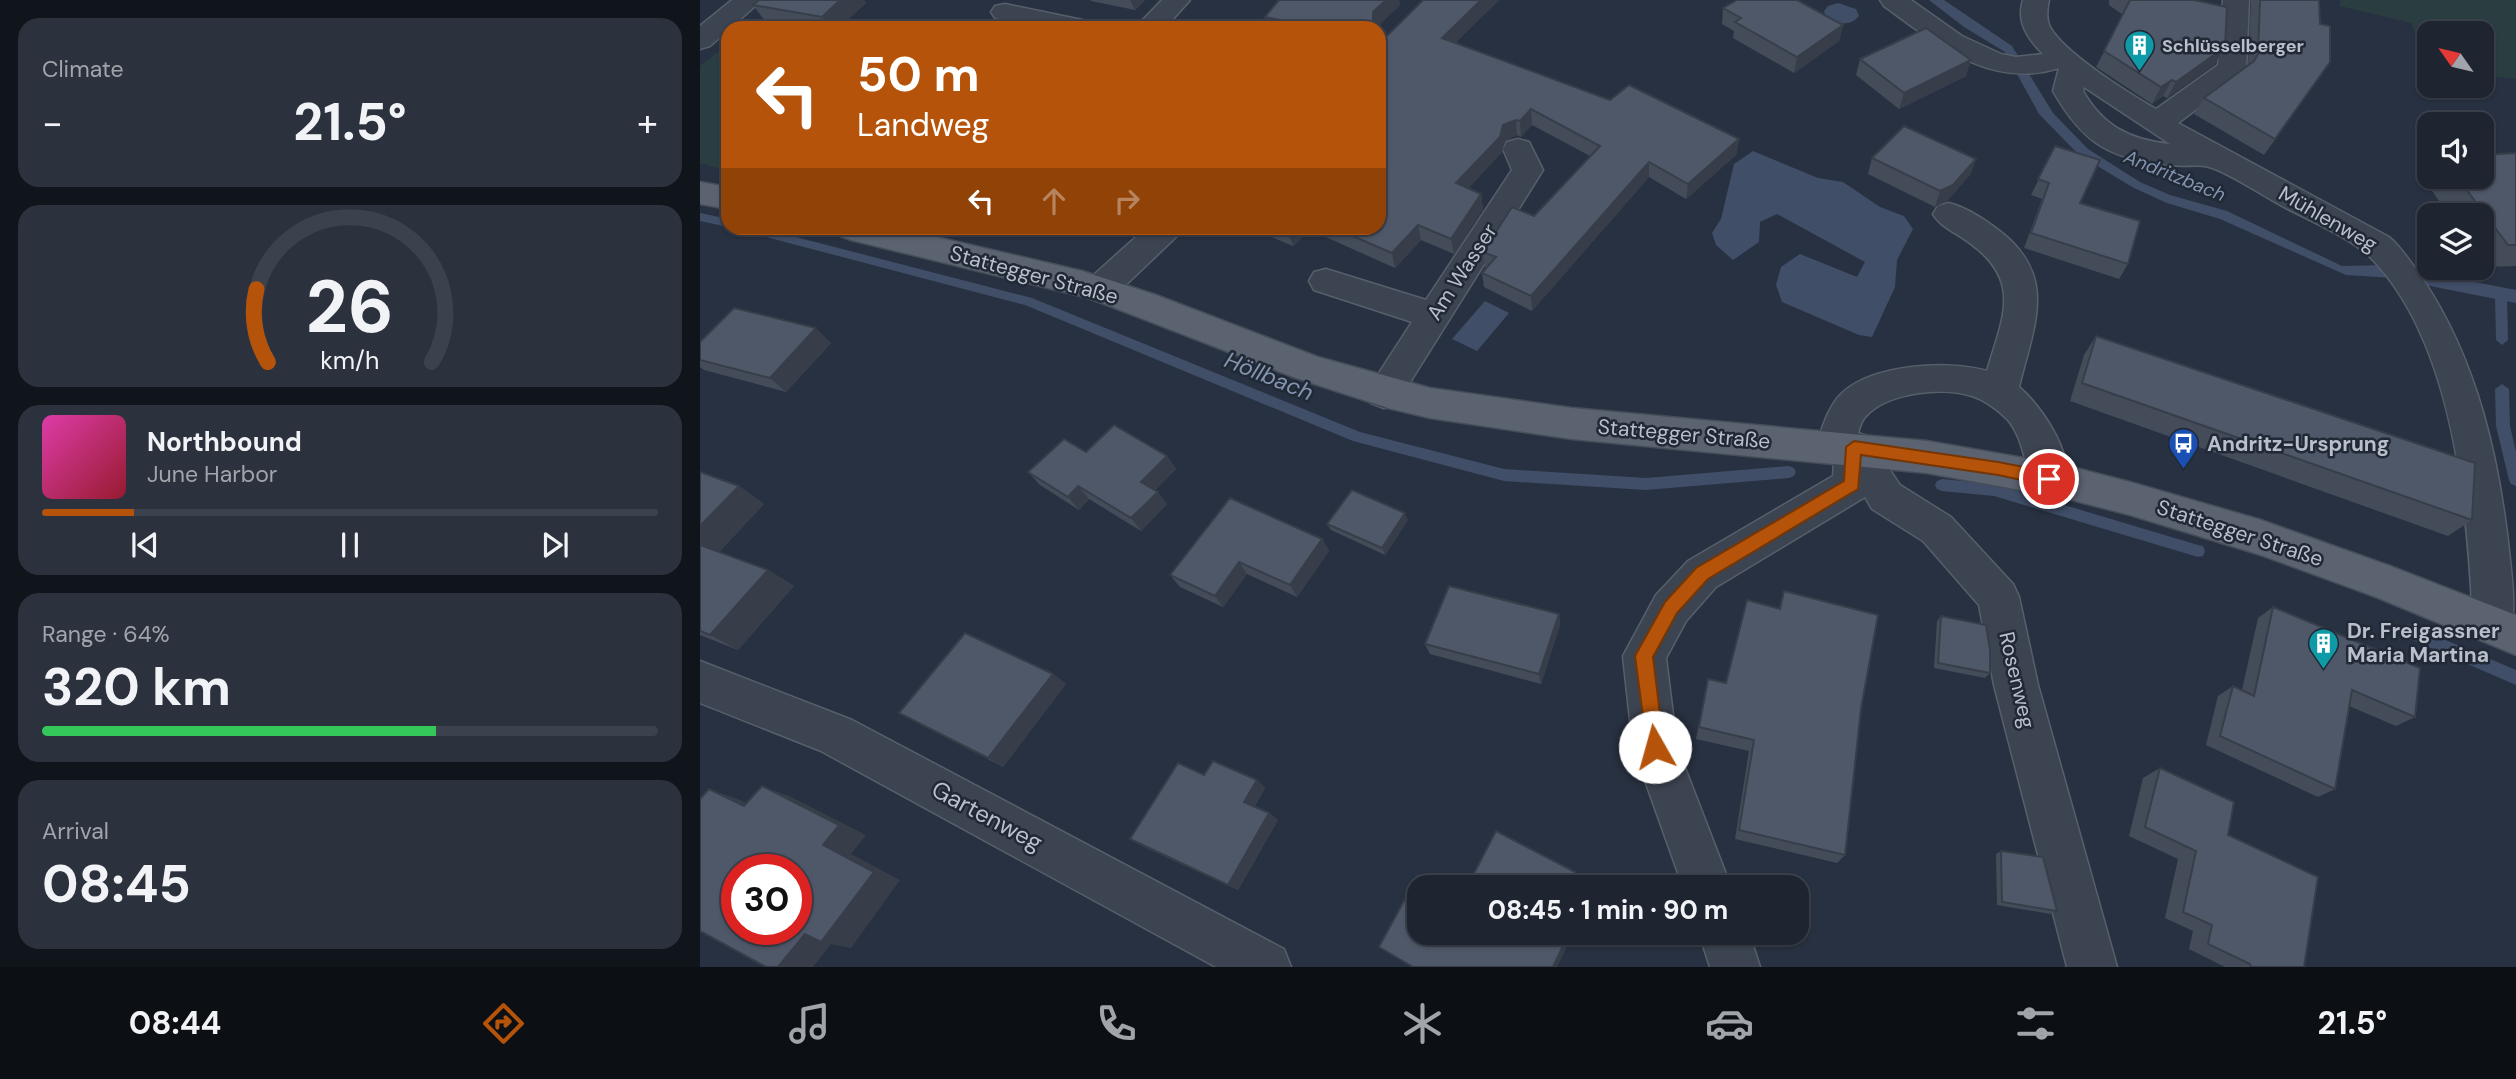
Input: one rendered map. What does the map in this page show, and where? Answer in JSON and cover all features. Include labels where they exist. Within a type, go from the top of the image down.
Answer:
[{"type":"main road","points":[[700,193],[721,197]]},
{"type":"main road","name":"Stattegger Straße","points":[[880,235],[1100,289],[1310,369],[1384,393],[1475,411],[1622,430],[1844,446],[1984,466],[2049,479],[2136,501],[2293,549],[2505,630]]},
{"type":"street","points":[[723,21],[749,0]]},
{"type":"street","points":[[1156,21],[1177,0]]},
{"type":"street","points":[[1894,0],[1985,60],[2017,65],[2069,62],[2068,91],[2092,127],[2130,147],[2182,156],[2215,157]]},
{"type":"street","name":"Mühlenweg","points":[[2036,0],[2036,24],[2069,62],[2157,122],[2215,157],[2379,247],[2422,302],[2443,343],[2465,414],[2505,630]]},
{"type":"street","points":[[1006,12],[1041,9],[1067,21]]},
{"type":"street","points":[[2157,122],[2232,69],[2227,9]]},
{"type":"street","points":[[700,40],[721,23]]},
{"type":"street","name":"Am Wasser","points":[[1384,393],[1528,170],[1518,149]]},
{"type":"street","points":[[1950,215],[1990,239],[2013,267],[2022,288],[2000,391]]},
{"type":"street","points":[[1100,289],[1159,235]]},
{"type":"street","points":[[1326,281],[1434,316]]},
{"type":"street","points":[[1703,875],[1655,747],[1644,656],[1671,608],[1702,573],[1852,485],[1844,446],[1854,403],[1877,390],[1926,378],[1987,383],[2012,398],[2025,413],[2046,454],[2049,479]]},
{"type":"street","name":"Rosenweg","points":[[1844,446],[1886,497],[1937,529],[1998,597],[2016,685],[2092,967]]},
{"type":"street","name":"Gartenweg","points":[[700,681],[836,735],[1266,967]]},
{"type":"street","points":[[1728,945],[1735,967]]},
{"type":"green space","points":[[2340,0],[2516,0],[2516,79],[2494,76],[2494,21],[2417,21],[2417,42],[2412,23],[2340,6]]},
{"type":"green space","points":[[721,50],[721,169],[700,163],[700,66]]},
{"type":"water","points":[[1929,0],[1944,0],[2012,46],[2053,113],[2088,149],[2140,182],[2170,195],[2227,211],[2342,266],[2385,265],[2395,278],[2346,275],[2220,219],[2167,203],[2134,188],[2079,155],[2039,114],[2005,52],[1964,27]]},
{"type":"water","points":[[1838,3],[1856,9],[1859,16],[1852,22],[1843,23],[1826,18],[1824,11],[1828,6]]},
{"type":"water","points":[[1753,151],[1818,178],[1843,182],[1880,207],[1904,216],[1913,229],[1897,260],[1895,287],[1872,337],[1859,335],[1782,302],[1776,285],[1781,267],[1800,254],[1857,277],[1865,262],[1777,214],[1760,222],[1759,242],[1733,260],[1716,245],[1712,233],[1721,219],[1734,164]]},
{"type":"water","points":[[2422,280],[2464,280],[2516,290],[2516,303],[2425,285]]},
{"type":"water","points":[[1485,301],[1509,313],[1477,351],[1452,339]]},
{"type":"building","points":[[759,0],[840,0],[822,17],[753,5]]},
{"type":"building","points":[[1279,0],[1386,0],[1373,12],[1373,21],[1285,21],[1265,17]]},
{"type":"building","points":[[1423,0],[1481,0],[1442,38],[1610,100],[1629,85],[1739,139],[1688,184],[1649,162],[1531,296],[1482,273],[1496,257],[1483,252],[1512,207],[1534,216],[1600,146],[1531,109],[1520,121],[1503,125],[1500,137],[1456,183],[1481,194],[1451,239],[1418,225],[1392,253],[1350,235],[1386,235],[1388,35]]},
{"type":"building","points":[[1737,0],[1797,0],[1843,25],[1797,57],[1735,22],[1741,18],[1723,8]]},
{"type":"building","points":[[2130,0],[2194,0],[2227,7],[2225,47],[2176,82],[2172,80],[2161,87],[2104,51]]},
{"type":"building","points":[[2260,0],[2319,0],[2320,24],[2330,26],[2330,62],[2275,139],[2204,98],[2254,61],[2258,54]]},
{"type":"building","points":[[1926,28],[1971,60],[1904,93],[1860,59]]},
{"type":"building","points":[[1904,126],[1976,159],[1953,185],[1940,191],[1872,158]]},
{"type":"building","points":[[2055,146],[2100,160],[2080,203],[2140,221],[2128,264],[2031,233],[2049,183],[2038,179]]},
{"type":"building","points":[[2516,153],[2516,245],[2508,245],[2494,226],[2494,203],[2476,203],[2466,189],[2494,189],[2494,154]]},
{"type":"building","points":[[734,308],[816,328],[770,378],[700,360],[700,342]]},
{"type":"building","points":[[2096,336],[2475,463],[2472,520],[2082,383]]},
{"type":"building","points":[[1114,425],[1167,456],[1141,482],[1158,492],[1131,518],[1078,486],[1068,497],[1028,472],[1064,439],[1086,452]]},
{"type":"building","points":[[700,472],[739,486],[700,526]]},
{"type":"building","points":[[1352,490],[1405,513],[1382,548],[1327,524]]},
{"type":"building","points":[[1230,498],[1322,539],[1290,585],[1239,562],[1215,596],[1170,575]]},
{"type":"building","points":[[700,545],[768,570],[710,635],[700,631]]},
{"type":"building","points":[[1449,586],[1559,614],[1539,674],[1425,644]]},
{"type":"building","points":[[1784,591],[1878,615],[1861,709],[1845,855],[1739,830],[1754,740],[1699,727],[1708,679],[1726,683],[1747,600],[1780,609]]},
{"type":"building","points":[[2273,607],[2420,668],[2415,717],[2352,690],[2335,789],[2220,736],[2233,686],[2254,696]]},
{"type":"building","points":[[1941,616],[1986,625],[1990,673],[1938,663]]},
{"type":"building","points":[[965,633],[1053,674],[988,758],[899,713]]},
{"type":"building","points":[[1213,761],[1257,780],[1244,802],[1269,813],[1228,885],[1130,839],[1178,763],[1204,775]]},
{"type":"building","points":[[2160,768],[2234,802],[2228,835],[2318,877],[2304,967],[2251,967],[2250,964],[2208,944],[2212,925],[2183,912],[2196,851],[2145,827]]},
{"type":"building","points":[[762,786],[839,825],[823,845],[874,872],[821,942],[812,938],[812,854],[721,854],[721,942],[700,931],[700,799],[709,789],[744,806]]},
{"type":"building","points":[[1496,831],[1575,872],[1574,875],[1473,875]]},
{"type":"building","points":[[2001,851],[2043,857],[2057,911],[2002,902]]},
{"type":"building","points":[[1407,895],[1407,945],[1563,945],[1553,967],[1413,967],[1379,947]]},
{"type":"building","points":[[726,945],[796,945],[778,967],[766,967]]},
{"type":"waterway","name":"Höllbach","points":[[700,217],[721,222]]},
{"type":"waterway","name":"Höllbach","points":[[774,235],[1028,301],[1358,437],[1504,475],[1646,484],[1789,472]]},
{"type":"waterway","name":"Höllbach","points":[[2501,297],[2502,340]]},
{"type":"waterway","name":"Höllbach","points":[[2502,389],[2503,426],[2516,480]]},
{"type":"waterway","name":"Höllbach","points":[[1942,485],[1994,490],[2198,551]]},
{"type":"waterway","name":"Höllbach","points":[[2408,631],[2516,678]]},
{"type":"place","name":"Schlüsselberger","points":[[2139,73]]},
{"type":"place","name":"Andritz-Ursprung","points":[[2184,471]]},
{"type":"place","name":"Dr. Freigassner Maria Martina","points":[[2324,670]]},
{"type":"route","points":[[1655,747],[1644,656],[1671,608],[1702,573],[1852,485],[1854,447],[1998,468],[2049,479]]},
{"type":"water label","name":"Andritzbach","points":[[2175,175]]}]
